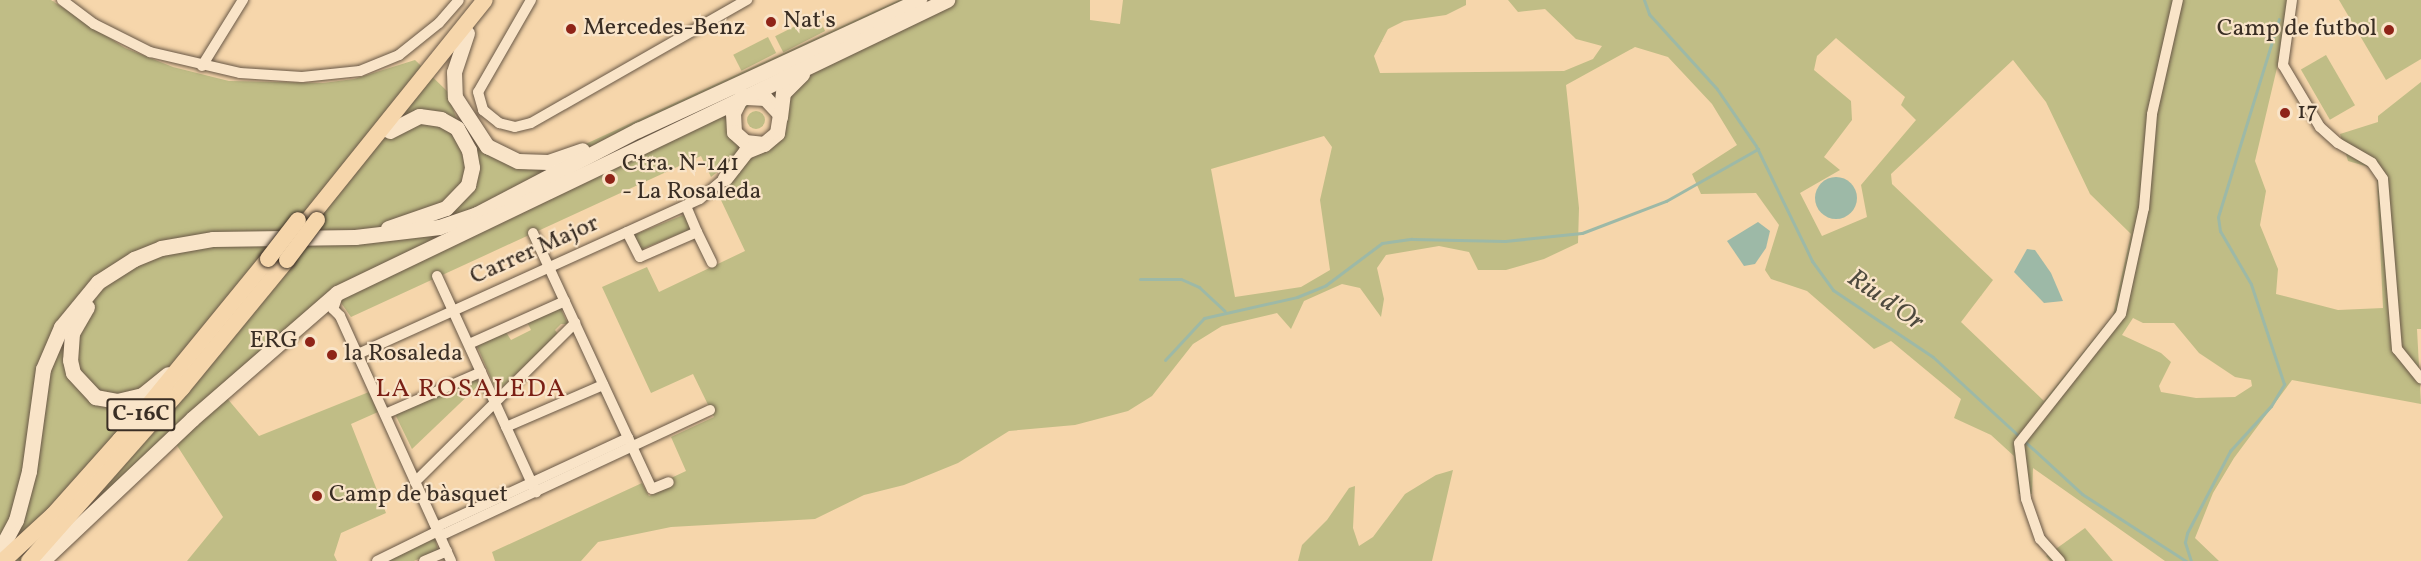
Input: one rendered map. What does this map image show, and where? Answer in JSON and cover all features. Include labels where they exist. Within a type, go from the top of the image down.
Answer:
[{"type":"main road","name":"C-16C","points":[[19,561],[124,447],[278,259],[474,0]]},
{"type":"main road","name":"C-16C","points":[[308,220],[484,0]]},
{"type":"main road","points":[[308,220],[390,131],[493,0]]},
{"type":"main road","points":[[0,550],[16,520],[29,471],[43,369],[61,327],[98,282],[134,259],[185,242],[407,233],[477,214],[638,130],[919,0]]},
{"type":"main road","points":[[42,561],[192,419],[339,292],[946,0]]},
{"type":"main road","points":[[467,33],[454,72],[454,98],[488,146],[518,161],[548,162],[686,115],[729,96],[765,98],[776,106],[780,117]]},
{"type":"main road","points":[[725,178],[741,97],[754,84],[832,39]]},
{"type":"main road","points":[[725,178],[746,151],[764,144],[777,133],[783,93],[816,63]]},
{"type":"main road","points":[[344,237],[391,228],[446,208],[468,185],[469,150],[457,128],[441,119],[419,116],[390,131]]},
{"type":"main road","points":[[664,136],[710,121],[734,129],[745,142],[764,144]]},
{"type":"main road","points":[[187,360],[142,395],[117,401],[95,397],[81,383],[73,373],[69,346],[77,320],[101,292],[139,267],[162,257],[214,248],[388,244],[461,232]]},
{"type":"main road","name":"C-16C","points":[[3,561],[53,515],[278,259]]},
{"type":"main road","points":[[29,561],[175,397],[278,259]]},
{"type":"street","points":[[62,0],[94,24],[150,52],[240,74],[302,77],[360,71],[399,55],[439,23],[459,0]]},
{"type":"street","points":[[202,66],[243,0]]},
{"type":"street","points":[[531,0],[478,92],[483,110],[499,123],[514,127],[531,123],[741,2]]},
{"type":"street","points":[[2060,561],[2040,539],[2026,499],[2022,439],[2121,314],[2144,208],[2152,114],[2178,0]]},
{"type":"street","points":[[2292,0],[2283,65],[2320,127],[2338,143],[2372,163],[2383,179],[2397,349],[2421,379]]},
{"type":"street","name":"Carrer Major","points":[[358,354],[686,206],[725,178]]},
{"type":"street","points":[[686,206],[712,263]]},
{"type":"street","points":[[627,232],[639,257],[697,232]]},
{"type":"street","points":[[533,233],[652,489],[669,482]]},
{"type":"street","points":[[437,276],[534,487]]},
{"type":"street","points":[[339,292],[333,309],[358,354],[449,556],[424,561]]},
{"type":"street","points":[[468,344],[565,301]]},
{"type":"street","points":[[415,482],[575,323]]},
{"type":"street","points":[[384,414],[481,372]]},
{"type":"street","points":[[506,427],[603,385]]},
{"type":"street","points":[[377,561],[630,443],[710,410]]},
{"type":"shaded area","points":[[0,0],[51,0],[125,48],[173,67],[229,81],[323,83],[354,79],[415,60],[448,92],[456,118],[479,146],[495,158],[529,170],[899,0],[1090,0],[1090,20],[1120,24],[1123,0],[1466,0],[1466,5],[1446,15],[1404,21],[1388,29],[1374,56],[1380,73],[1564,71],[1593,59],[1602,46],[1576,39],[1545,9],[1518,12],[1508,0],[2293,0],[2255,161],[2266,191],[2260,225],[2278,269],[2276,294],[2338,310],[2383,308],[2377,179],[2369,167],[2348,161],[2340,134],[2378,122],[2378,116],[2421,82],[2421,329],[2417,329],[2421,404],[2292,380],[2234,458],[2213,493],[2195,538],[2219,561],[2165,561],[2033,468],[2032,494],[2019,494],[2014,456],[1991,435],[1954,418],[1961,399],[1891,341],[1874,349],[1807,291],[1771,279],[1765,270],[1779,225],[1756,193],[1701,194],[1692,174],[1737,145],[1712,104],[1668,57],[1635,47],[1566,85],[1579,208],[1578,243],[1544,259],[1506,270],[1478,270],[1469,252],[1439,246],[1386,255],[1377,268],[1384,299],[1381,317],[1360,288],[1342,284],[1304,301],[1291,329],[1277,313],[1222,326],[1193,344],[1152,396],[1128,411],[1075,425],[1009,431],[958,463],[904,485],[864,495],[815,519],[671,527],[598,542],[581,561],[495,561],[492,552],[642,483],[649,496],[674,484],[671,478],[686,471],[671,437],[714,417],[693,374],[651,393],[602,287],[647,267],[659,292],[745,251],[720,198],[727,185],[720,170],[711,177],[701,156],[351,317],[339,300],[226,397],[259,436],[369,392],[378,412],[351,424],[386,513],[341,533],[334,555],[337,561],[187,561],[223,517],[176,444],[48,561],[0,561]],"holes":[[[1836,38],[1905,97],[1901,105],[1916,120],[1861,185],[1867,217],[1822,236],[1800,193],[1840,170],[1824,157],[1852,120],[1851,101],[1814,70],[1817,56]],[[2013,60],[2046,102],[2090,194],[2131,234],[2113,315],[2044,401],[1961,322],[1993,280],[1892,184],[1891,174]],[[751,103],[764,104],[773,114],[773,126],[764,136],[751,137],[741,129],[738,116]],[[1324,136],[1332,147],[1320,200],[1330,270],[1301,287],[1235,297],[1211,169]],[[2133,318],[2143,323],[2174,323],[2199,353],[2235,377],[2251,380],[2252,386],[2235,397],[2196,398],[2161,392],[2159,386],[2171,362],[2161,353],[2122,335]]]},
{"type":"shaded area","name":"Camp de futbol","points":[[2339,0],[2421,0],[2421,59],[2386,80]]},
{"type":"shaded area","points":[[817,15],[825,31],[783,52],[775,36]]},
{"type":"shaded area","points":[[768,37],[776,53],[741,71],[733,55]]},
{"type":"shaded area","points":[[2326,55],[2355,105],[2330,120],[2301,70]]},
{"type":"shaded area","points":[[756,111],[762,114],[765,120],[762,126],[756,129],[750,126],[747,120],[750,114]]},
{"type":"shaded area","points":[[1836,177],[1851,183],[1857,198],[1851,213],[1836,219],[1821,213],[1815,198],[1821,183]]},
{"type":"shaded area","points":[[686,214],[692,229],[639,250],[633,235]]},
{"type":"shaded area","points":[[1758,222],[1770,231],[1766,248],[1755,264],[1744,266],[1727,241]]},
{"type":"shaded area","points":[[2027,249],[2035,250],[2051,273],[2063,301],[2044,303],[2014,272]]},
{"type":"shaded area","points":[[560,307],[568,324],[561,324],[555,330],[558,334],[497,392],[477,346],[506,332],[511,340],[531,330],[527,322]]},
{"type":"shaded area","points":[[476,377],[479,385],[412,449],[395,414]]},
{"type":"shaded area","points":[[1453,470],[1432,561],[1298,561],[1302,545],[1327,520],[1349,488],[1355,486],[1353,528],[1359,546],[1373,537],[1405,494],[1436,475]]},
{"type":"shaded area","points":[[2085,528],[2113,561],[2050,561],[2046,556]]},
{"type":"shaded area","points":[[435,538],[438,550],[414,561],[382,561]]},
{"type":"waterway","name":"Riu d'Or","points":[[1644,0],[1649,14],[1717,89],[1756,146],[1812,261],[1833,290],[1933,357],[2082,494],[2186,561]]},
{"type":"waterway","points":[[2191,561],[2185,542],[2187,533],[2230,451],[2271,406],[2284,384],[2251,284],[2220,231],[2218,217],[2279,19]]},
{"type":"waterway","points":[[1165,360],[1204,318],[1297,297],[1326,285],[1382,243],[1412,239],[1505,241],[1582,233],[1666,201],[1758,149]]},
{"type":"waterway","points":[[1140,279],[1181,279],[1199,287],[1225,311]]},
{"type":"place","name":"Nat's","points":[[771,22]]},
{"type":"place","name":"Mercedes-Benz","points":[[571,29]]},
{"type":"place","name":"Camp de futbol","points":[[2389,30]]},
{"type":"place","name":"17","points":[[2285,113]]},
{"type":"place","name":"Ctra. N-141 - La Rosaleda","points":[[610,179]]},
{"type":"place","name":"ERG","points":[[310,342]]},
{"type":"place","name":"la Rosaleda","points":[[332,355]]},
{"type":"place","name":"Camp de bàsquet","points":[[317,496]]},
{"type":"district","name":"LA ROSALEDA","points":[[471,390]]}]
